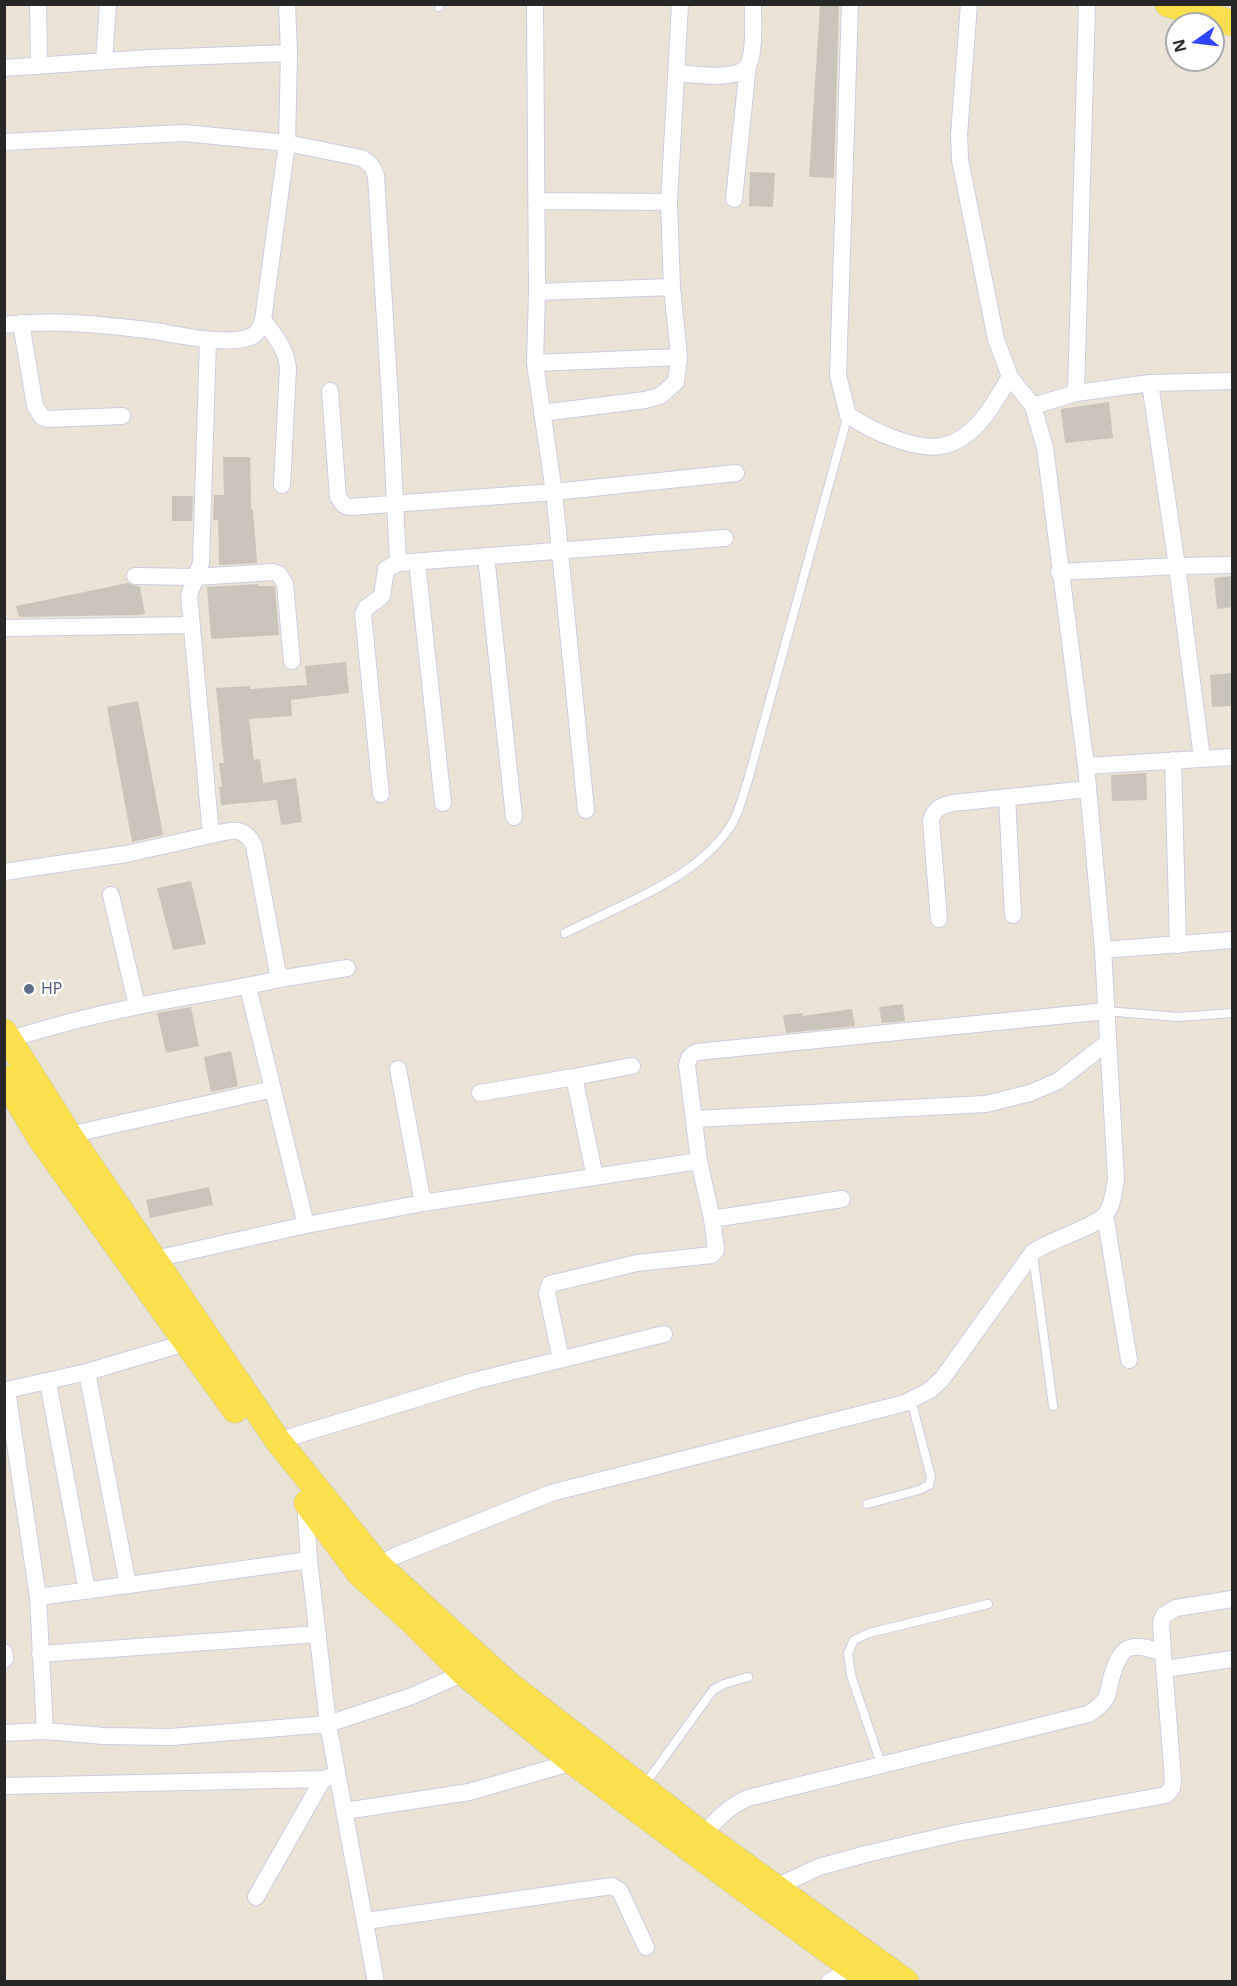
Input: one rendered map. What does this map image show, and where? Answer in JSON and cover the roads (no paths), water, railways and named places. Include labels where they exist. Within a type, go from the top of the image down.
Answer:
[{"type":"main road","points":[[1168,4],[1233,24]]},
{"type":"main road","points":[[1219,4],[1233,9]]},
{"type":"main road","points":[[6,1038],[69,1135],[142,1262]]},
{"type":"main road","points":[[4,1078],[42,1141],[142,1262],[197,1340],[278,1441],[360,1574],[412,1621],[464,1673],[573,1762],[872,1982]]},
{"type":"main road","points":[[197,1340],[262,1447],[378,1565],[507,1683],[703,1834],[906,1982]]},
{"type":"street","points":[[38,4],[39,66]]},
{"type":"street","points":[[104,61],[108,4]]},
{"type":"street","points":[[122,416],[47,419],[42,417],[35,406],[13,324],[57,322],[96,325],[208,340],[251,337],[260,331],[288,143],[288,4]]},
{"type":"street","points":[[535,4],[537,292],[535,363],[554,492],[586,810]]},
{"type":"street","points":[[542,413],[645,400],[660,396],[676,382],[679,357],[672,287],[669,202],[680,4]]},
{"type":"street","points":[[734,199],[751,53],[753,4]]},
{"type":"street","points":[[850,4],[838,375],[848,415],[868,429],[913,445],[932,448],[958,441],[979,423],[1010,377]]},
{"type":"street","points":[[378,1565],[551,1493],[911,1400],[930,1390],[942,1379],[1033,1252],[1044,1244],[1105,1215],[1113,1199],[1116,1179],[1103,950],[1086,766],[1059,573],[1045,448],[1033,406],[1010,377],[990,316],[960,160],[961,105],[969,4]]},
{"type":"street","points":[[1076,393],[1088,4]]},
{"type":"street","points":[[4,68],[289,53]]},
{"type":"street","points":[[676,73],[729,76],[739,74],[748,65]]},
{"type":"street","points":[[4,142],[184,133],[288,143],[361,158],[374,168],[381,248],[398,563]]},
{"type":"street","points":[[536,201],[669,202]]},
{"type":"street","points":[[537,292],[672,287]]},
{"type":"street","points":[[263,320],[283,347],[287,357],[282,485]]},
{"type":"street","points":[[208,340],[202,554],[200,571],[195,577],[189,595],[211,836]]},
{"type":"street","points":[[535,363],[679,357]]},
{"type":"street","points":[[1033,406],[1076,393],[1150,383],[1233,381]]},
{"type":"street","points":[[1150,383],[1202,758]]},
{"type":"street","points":[[330,391],[338,497],[340,503],[350,507],[554,492],[736,473]]},
{"type":"street","points":[[381,794],[363,614],[366,608],[382,596],[386,569],[398,563],[724,538]]},
{"type":"street","points":[[486,556],[514,817]]},
{"type":"street","points":[[417,562],[443,803]]},
{"type":"street","points":[[1059,573],[1233,565]]},
{"type":"street","points":[[135,576],[195,577],[273,572],[279,574],[285,584],[292,661]]},
{"type":"street","points":[[4,628],[192,625]]},
{"type":"street","points":[[1086,766],[1233,757]]},
{"type":"street","points":[[1173,760],[1178,945]]},
{"type":"street","points":[[939,919],[931,821],[933,812],[941,806],[953,803],[1088,789]]},
{"type":"street","points":[[1007,797],[1013,915]]},
{"type":"street","points":[[4,872],[126,854],[232,830],[249,836],[254,846],[279,979]]},
{"type":"street","points":[[111,895],[137,1006]]},
{"type":"street","points":[[1103,950],[1233,940]]},
{"type":"street","points":[[6,1038],[137,1006],[347,968]]},
{"type":"street","points":[[248,987],[306,1225]]},
{"type":"street","points":[[561,1359],[547,1293],[550,1284],[643,1262],[712,1255],[716,1250],[699,1161],[687,1065],[689,1057],[697,1052],[1106,1011]]},
{"type":"street","points":[[694,1119],[986,1104],[1030,1093],[1058,1081],[1108,1042]]},
{"type":"street","points":[[480,1093],[632,1066]]},
{"type":"street","points":[[398,1069],[423,1203]]},
{"type":"street","points":[[574,1077],[595,1177]]},
{"type":"street","points":[[42,1141],[273,1089]]},
{"type":"street","points":[[142,1262],[306,1225],[423,1203],[699,1161]]},
{"type":"street","points":[[712,1220],[842,1198]]},
{"type":"street","points":[[1105,1215],[1129,1360]]},
{"type":"street","points":[[278,1441],[474,1381],[664,1334]]},
{"type":"street","points":[[45,1731],[38,1597],[6,1390],[87,1372],[197,1340]]},
{"type":"street","points":[[87,1372],[128,1585]]},
{"type":"street","points":[[48,1382],[87,1591]]},
{"type":"street","points":[[309,1493],[309,1560],[328,1724],[330,1777],[345,1811],[376,1982]]},
{"type":"street","points":[[38,1597],[309,1560]]},
{"type":"street","points":[[776,1887],[819,1867],[878,1851],[957,1833],[1166,1795],[1172,1788],[1173,1779],[1161,1622],[1169,1611],[1233,1599]]},
{"type":"street","points":[[40,1654],[318,1634]]},
{"type":"street","points":[[703,1834],[724,1812],[748,1798],[1088,1714],[1098,1708],[1106,1698],[1116,1662],[1131,1646],[1143,1646],[1164,1661],[1233,1659]]},
{"type":"street","points":[[4,1733],[45,1731],[104,1736],[171,1737],[328,1724],[405,1699],[464,1673]]},
{"type":"street","points":[[345,1811],[469,1792],[573,1762]]},
{"type":"street","points":[[4,1786],[330,1777]]},
{"type":"street","points":[[256,1897],[330,1777]]},
{"type":"street","points":[[366,1921],[612,1886],[620,1891],[646,1947]]},
{"type":"street","points":[[829,1982],[850,1966]]},
{"type":"lane","points":[[565,933],[682,875],[711,852],[732,825],[748,780],[848,415]]},
{"type":"lane","points":[[1106,1011],[1178,1017],[1233,1013]]},
{"type":"lane","points":[[1033,1252],[1053,1406]]},
{"type":"lane","points":[[867,1504],[919,1490],[929,1485],[931,1477],[911,1400]]},
{"type":"lane","points":[[881,1764],[851,1675],[848,1653],[854,1640],[869,1633],[988,1604]]},
{"type":"lane","points":[[642,1787],[713,1690],[748,1677]]},
{"type":"place","name":"HP","points":[[29,989]]}]
